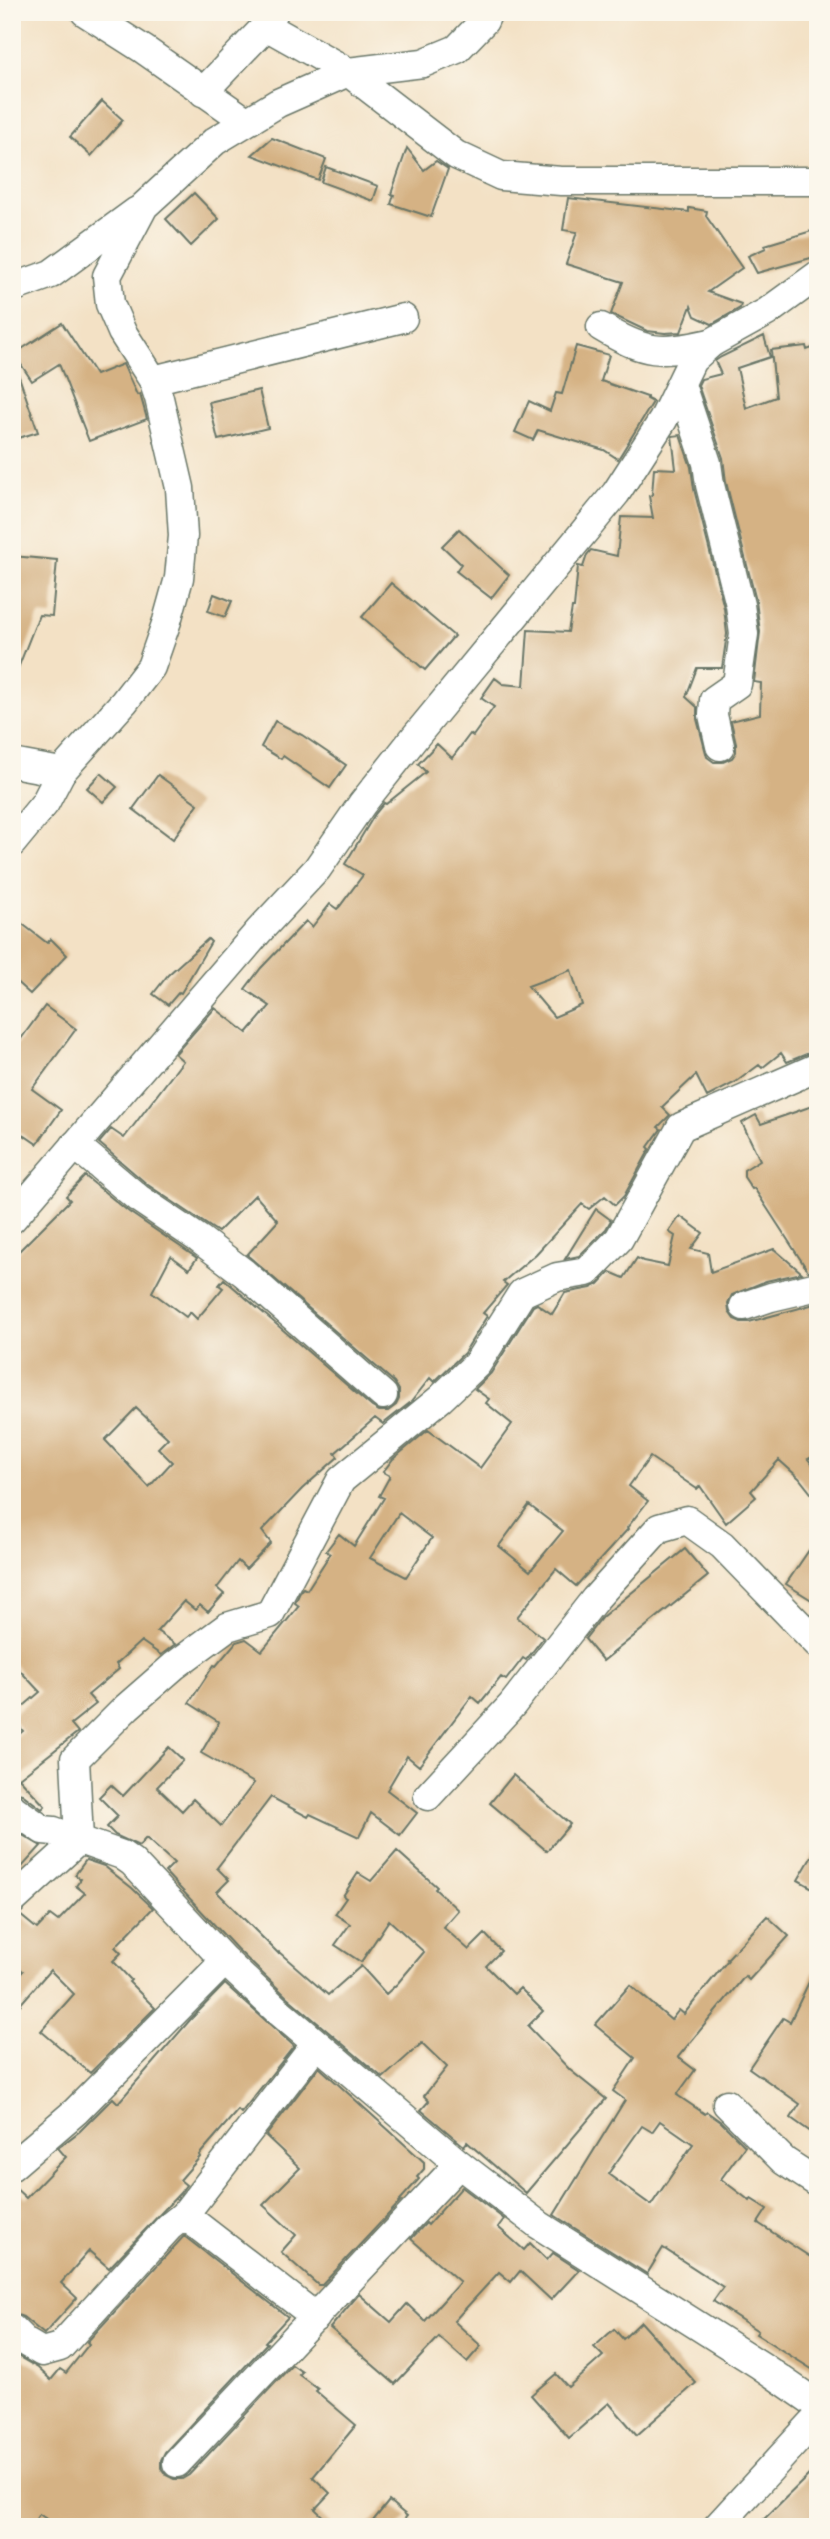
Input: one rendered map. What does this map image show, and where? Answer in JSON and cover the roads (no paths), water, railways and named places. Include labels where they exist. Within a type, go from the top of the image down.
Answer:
[{"type":"street","points":[[85,12],[247,121]]},
{"type":"street","points":[[12,288],[51,274],[144,206],[215,141],[278,103],[348,72],[423,63],[457,49],[484,21],[488,12]]},
{"type":"street","points":[[203,92],[270,19],[348,72],[456,155],[501,176],[561,181],[818,181]]},
{"type":"street","points":[[12,843],[45,803],[61,772],[124,702],[151,667],[179,578],[183,536],[180,488],[159,398],[153,380],[122,332],[110,304],[107,276],[144,206]]},
{"type":"street","points":[[12,1219],[251,941],[317,869],[362,804],[408,746],[616,493],[663,420],[692,360],[711,343],[814,288]]},
{"type":"street","points":[[153,380],[403,318]]},
{"type":"street","points":[[601,327],[625,341],[648,349],[671,351],[711,343]]},
{"type":"street","points":[[681,385],[707,463],[740,605],[744,634],[737,684],[714,699],[713,715],[720,746]]},
{"type":"street","points":[[12,763],[61,772]]},
{"type":"street","points":[[12,822],[45,803]]},
{"type":"street","points":[[79,1840],[75,1759],[127,1707],[174,1666],[228,1627],[270,1614],[341,1480],[440,1399],[477,1364],[522,1293],[557,1277],[587,1272],[619,1238],[681,1127],[818,1068]]},
{"type":"street","points":[[75,1145],[138,1198],[244,1273],[383,1395]]},
{"type":"street","points":[[744,1306],[818,1286]]},
{"type":"street","points":[[428,1796],[513,1704],[595,1600],[659,1528],[687,1520],[722,1545],[818,1644]]},
{"type":"street","points":[[12,1808],[43,1830],[122,1855],[132,1862],[225,1961],[316,2044],[459,2164],[538,2225],[760,2365],[818,2405]]},
{"type":"street","points":[[12,1901],[79,1840]]},
{"type":"street","points":[[12,2166],[76,2111],[225,1961]]},
{"type":"street","points":[[12,2329],[25,2342],[42,2352],[60,2347],[169,2227],[184,2215],[316,2044]]},
{"type":"street","points":[[727,2104],[784,2161],[818,2183]]},
{"type":"street","points":[[177,2463],[459,2164]]},
{"type":"street","points":[[184,2215],[316,2317]]},
{"type":"street","points":[[717,2527],[818,2417]]}]
